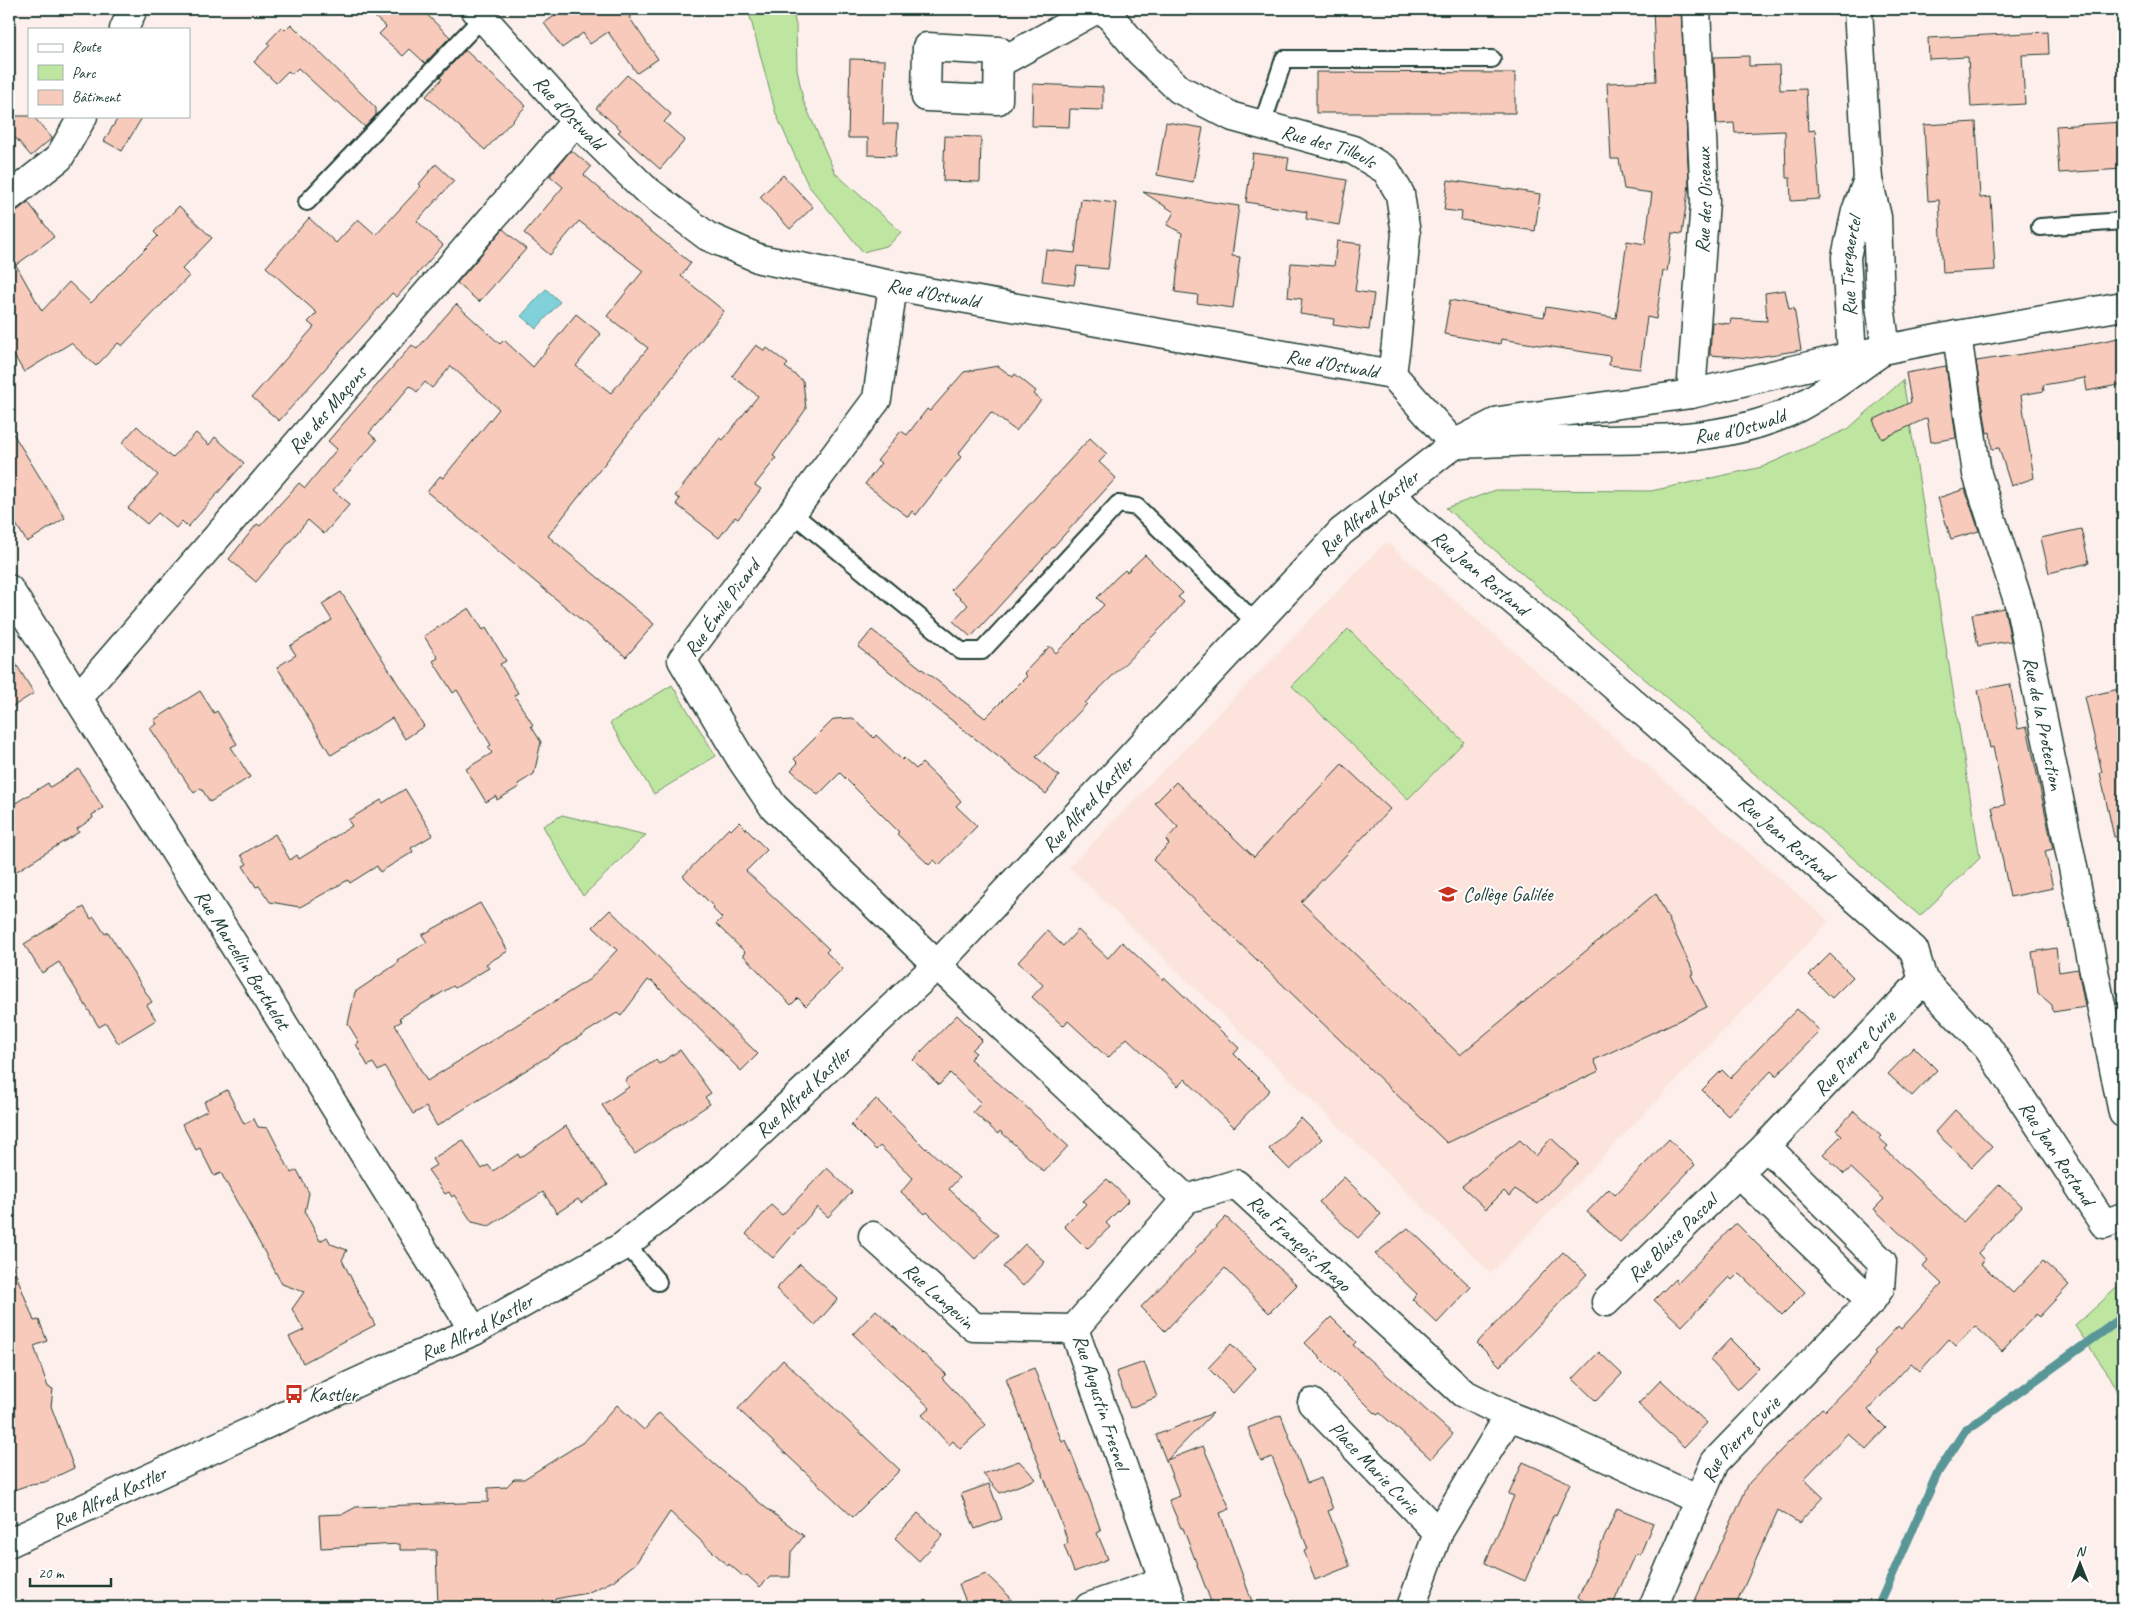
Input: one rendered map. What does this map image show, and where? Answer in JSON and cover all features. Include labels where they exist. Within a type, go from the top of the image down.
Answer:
[{"type":"street","points":[[124,28],[133,9]]},
{"type":"street","points":[[1000,63],[1097,9]]},
{"type":"street","name":"Rue des Tilleuls","points":[[1104,9],[1140,52],[1179,90],[1233,117],[1353,150],[1386,170],[1400,194],[1406,234],[1392,374]]},
{"type":"street","name":"Rue des Oiseaux","points":[[1690,394],[1705,201],[1696,9]]},
{"type":"street","name":"Rue Tiergaertel","points":[[1858,9],[1868,180],[1877,217],[1880,305],[1886,349]]},
{"type":"street","name":"Rue d'Ostwald","points":[[479,13],[576,121],[645,189],[707,236],[760,259],[893,285],[1392,374],[1454,444]]},
{"type":"street","points":[[9,197],[58,158],[82,118]]},
{"type":"street","name":"Rue des Maçons","points":[[78,698],[576,121]]},
{"type":"street","name":"Rue Tiergaertel","points":[[1852,356],[1846,256],[1856,211],[1868,180]]},
{"type":"street","name":"Rue Émile Picard","points":[[893,285],[877,399],[682,660],[773,806],[937,965]]},
{"type":"street","name":"Rue d'Ostwald","points":[[1454,444],[1498,421],[1690,394],[1886,349],[2123,306]]},
{"type":"street","name":"Rue de la Protection","points":[[1957,335],[1978,474],[2020,607],[2122,1109]]},
{"type":"street","name":"Rue d'Ostwald","points":[[1454,444],[1527,441],[1662,440],[1740,430],[1787,413],[1811,400],[1886,349]]},
{"type":"street","name":"Rue Alfred Kastler","points":[[9,1543],[365,1378],[474,1331],[512,1312],[626,1244],[716,1174],[937,965],[1341,532],[1454,444]]},
{"type":"street","name":"Rue Jean Rostand","points":[[1391,493],[1408,511],[1606,679],[1914,950],[1923,980],[1988,1048],[2104,1224],[2123,1217]]},
{"type":"street","name":"Rue Marcellin Berthelot","points":[[9,589],[264,990],[474,1331]]},
{"type":"street","points":[[937,965],[1186,1199]]},
{"type":"street","name":"Rue Pierre Curie","points":[[1738,1173],[1766,1146],[1923,980]]},
{"type":"street","name":"Rue Pierre Curie","points":[[1653,1607],[1715,1462],[1871,1301],[1880,1288],[1882,1262],[1766,1146]]},
{"type":"street","points":[[1738,1173],[1871,1301]]},
{"type":"street","name":"Rue Blaise Pascal","points":[[1606,1302],[1738,1173]]},
{"type":"street","name":"Rue François Arago","points":[[1186,1199],[1236,1184],[1463,1393],[1509,1416],[1550,1432],[1699,1500]]},
{"type":"street","name":"Rue Augustin Fresnel","points":[[1173,1607],[1074,1329],[1186,1199]]},
{"type":"street","name":"Rue Langevin","points":[[874,1236],[974,1327],[1074,1329]]},
{"type":"street","name":"Place Marie Curie","points":[[1312,1403],[1438,1533]]},
{"type":"street","name":"Place Marie Curie","points":[[1411,1607],[1438,1533],[1509,1416]]},
{"type":"street","points":[[1089,1607],[1163,1581]]},
{"type":"lane","points":[[307,202],[479,13]]},
{"type":"lane","points":[[1262,125],[1284,60],[1492,59]]},
{"type":"lane","points":[[2040,227],[2123,221]]},
{"type":"lane","points":[[792,513],[961,651],[982,651],[1118,504],[1137,507],[1256,623]]},
{"type":"lane","points":[[626,1244],[658,1282]]},
{"type":"shaded area","name":"Collège Galilée","points":[[1386,542],[1829,921],[1491,1273],[1069,867]]},
{"type":"green space","points":[[748,9],[792,9],[796,25],[797,69],[803,100],[835,173],[901,232],[889,245],[863,252],[808,185],[776,114]]},
{"type":"green space","points":[[1903,380],[1980,858],[1920,916],[1446,508],[1496,490],[1651,491],[1762,467],[1848,429]]},
{"type":"green space","points":[[1348,629],[1464,742],[1408,799],[1292,686]]},
{"type":"green space","points":[[672,685],[716,756],[654,794],[610,723]]},
{"type":"green space","points":[[562,815],[646,835],[583,896],[543,826]]},
{"type":"green space","points":[[2123,1282],[2123,1407],[2111,1378],[2075,1326]]},
{"type":"water","points":[[546,289],[560,302],[536,329],[521,316]]},
{"type":"building","points":[[366,9],[421,9],[450,37],[425,63],[410,49],[403,56],[379,34],[386,27]]},
{"type":"building","points":[[565,9],[641,9],[629,17],[658,59],[637,73],[608,32],[590,44],[583,33],[562,48],[544,23]]},
{"type":"building","points":[[1653,9],[1681,9],[1689,184],[1682,234],[1672,233],[1667,272],[1663,271],[1656,319],[1647,317],[1640,369],[1609,365],[1610,356],[1501,339],[1500,344],[1444,334],[1450,300],[1544,317],[1546,307],[1616,318],[1627,241],[1645,244],[1652,193],[1624,189],[1619,159],[1611,159],[1607,83],[1656,81]]},
{"type":"building","points":[[291,24],[376,108],[376,115],[365,127],[298,68],[292,74],[288,71],[276,83],[254,62],[270,45],[267,43],[282,27],[285,30]]},
{"type":"building","points":[[2048,32],[2049,54],[2022,55],[2025,104],[1971,107],[1968,57],[1929,59],[1928,38]]},
{"type":"building","points":[[465,50],[526,106],[485,150],[426,96],[442,79],[440,77]]},
{"type":"building","points":[[1749,56],[1749,66],[1779,65],[1780,90],[1806,89],[1808,131],[1815,130],[1820,199],[1791,201],[1790,178],[1786,178],[1785,131],[1735,133],[1734,123],[1717,124],[1714,57]]},
{"type":"building","points":[[850,59],[885,60],[883,124],[898,124],[896,156],[868,155],[868,138],[848,138]]},
{"type":"building","points":[[1316,72],[1515,73],[1515,113],[1316,113]]},
{"type":"building","points":[[627,75],[671,114],[664,122],[685,140],[660,169],[618,132],[621,130],[596,108]]},
{"type":"building","points":[[1033,84],[1103,87],[1103,110],[1070,109],[1069,127],[1032,126]]},
{"type":"building","points":[[9,116],[28,116],[28,118],[35,118],[52,138],[31,156],[9,130]]},
{"type":"building","points":[[118,118],[142,118],[122,151],[104,141]]},
{"type":"building","points":[[1166,122],[1203,128],[1193,182],[1157,175]]},
{"type":"building","points":[[1976,122],[1980,198],[1991,197],[1995,270],[1943,273],[1939,200],[1928,201],[1924,125]]},
{"type":"building","points":[[2123,122],[2123,169],[2059,173],[2056,126]]},
{"type":"building","points":[[945,136],[981,137],[980,182],[943,181]]},
{"type":"building","points":[[571,150],[591,167],[584,175],[691,263],[681,276],[724,311],[548,536],[654,624],[626,657],[427,492],[440,476],[443,478],[499,409],[451,366],[432,388],[425,382],[417,392],[410,386],[369,433],[377,440],[333,490],[350,504],[324,534],[308,520],[256,582],[229,559],[257,524],[260,526],[299,483],[305,488],[337,449],[328,441],[412,345],[417,349],[456,304],[500,344],[504,340],[533,367],[576,314],[601,334],[576,366],[611,393],[648,348],[607,316],[643,271],[579,221],[550,255],[524,233],[563,187],[550,176]]},
{"type":"building","points":[[1253,153],[1289,158],[1287,170],[1347,180],[1339,225],[1306,219],[1307,212],[1246,202]]},
{"type":"building","points":[[436,164],[454,181],[417,221],[443,245],[397,297],[392,293],[279,421],[252,397],[314,327],[308,322],[317,313],[266,267],[309,218],[336,243],[358,219],[376,235],[421,186],[419,184]]},
{"type":"building","points":[[783,175],[813,207],[790,229],[760,197]]},
{"type":"building","points":[[1448,180],[1540,194],[1535,231],[1461,220],[1462,212],[1444,210]]},
{"type":"building","points":[[1143,192],[1239,206],[1232,256],[1240,257],[1233,308],[1197,303],[1198,295],[1175,292],[1182,233],[1167,225],[1174,212]]},
{"type":"building","points":[[1081,199],[1116,203],[1108,269],[1077,266],[1074,285],[1042,281],[1046,250],[1075,253]]},
{"type":"building","points":[[28,202],[54,237],[16,265],[42,311],[69,282],[91,303],[158,236],[154,232],[179,206],[212,238],[182,269],[189,276],[122,346],[118,343],[96,366],[71,343],[24,372],[9,347],[9,212],[18,210]]},
{"type":"building","points":[[503,229],[526,249],[479,302],[457,283]]},
{"type":"building","points":[[1337,241],[1361,244],[1355,291],[1374,294],[1369,330],[1333,325],[1334,319],[1300,314],[1302,299],[1288,297],[1291,263],[1334,266]]},
{"type":"building","points":[[1785,290],[1789,309],[1794,308],[1801,350],[1751,358],[1710,355],[1712,322],[1730,324],[1731,319],[1767,321],[1765,293]]},
{"type":"building","points":[[2123,337],[2123,384],[2087,391],[2085,378],[2043,385],[2044,391],[2021,395],[2034,478],[2011,486],[1999,448],[1992,449],[1990,432],[1987,433],[1976,361]]},
{"type":"building","points":[[756,345],[765,351],[767,348],[788,364],[785,367],[803,381],[806,409],[773,456],[776,458],[755,485],[761,489],[738,519],[735,517],[719,538],[676,504],[680,499],[675,496],[720,438],[723,440],[758,396],[732,376]]},
{"type":"building","points":[[998,366],[1013,377],[1015,374],[1036,391],[1034,394],[1041,400],[1016,431],[991,412],[958,454],[961,457],[916,515],[912,511],[908,517],[865,484],[881,463],[877,461],[901,431],[907,435],[927,409],[930,411],[964,372]]},
{"type":"building","points":[[1946,366],[1956,438],[1931,442],[1927,418],[1882,439],[1873,420],[1911,402],[1906,373]]},
{"type":"building","points":[[137,426],[172,458],[196,433],[209,445],[215,437],[244,463],[188,527],[182,521],[176,528],[158,513],[147,524],[128,508],[158,475],[122,443]]},
{"type":"building","points":[[9,427],[65,518],[27,542],[9,513]]},
{"type":"building","points":[[1090,438],[1107,454],[1099,462],[1116,478],[971,637],[953,621],[968,605],[951,590]]},
{"type":"building","points":[[1965,489],[1979,531],[1951,539],[1938,498]]},
{"type":"building","points":[[2081,529],[2089,563],[2049,573],[2041,538]]},
{"type":"building","points":[[1145,555],[1183,593],[1178,597],[1184,602],[1166,623],[1085,703],[1087,704],[1036,757],[1059,776],[1046,794],[858,647],[872,630],[985,718],[1027,676],[1024,673],[1050,646],[1056,653],[1104,605],[1097,598],[1116,578],[1125,570],[1127,572]]},
{"type":"building","points":[[341,592],[424,726],[405,739],[392,718],[331,755],[277,667],[296,655],[290,646],[332,620],[322,604]]},
{"type":"building","points":[[469,608],[483,630],[486,628],[506,661],[500,664],[518,693],[514,695],[533,725],[531,726],[541,742],[534,774],[518,784],[519,787],[497,800],[496,796],[486,802],[466,769],[492,753],[488,747],[491,745],[457,690],[453,693],[433,661],[438,658],[424,636]]},
{"type":"building","points":[[2004,608],[2011,641],[1978,646],[1972,614]]},
{"type":"building","points":[[9,653],[34,693],[9,709]]},
{"type":"building","points":[[2010,684],[2018,729],[2027,727],[2053,849],[2045,851],[2053,888],[2010,897],[1992,807],[2005,805],[1993,747],[1990,748],[1978,690]]},
{"type":"building","points":[[2123,688],[2123,836],[2114,837],[2085,697]]},
{"type":"building","points":[[200,691],[214,713],[217,711],[237,744],[231,747],[250,777],[210,802],[201,788],[194,793],[150,728],[157,724],[154,720]]},
{"type":"building","points":[[853,718],[874,738],[876,735],[902,760],[904,758],[916,769],[922,763],[955,794],[961,801],[956,806],[977,826],[939,865],[934,860],[929,865],[840,773],[818,795],[791,770],[798,763],[794,759],[834,719]]},
{"type":"building","points":[[1342,764],[1390,809],[1301,902],[1460,1055],[1656,893],[1694,973],[1691,975],[1707,1007],[1594,1060],[1599,1071],[1447,1143],[1153,860],[1169,844],[1166,840],[1178,827],[1155,803],[1176,782],[1254,857]]},
{"type":"building","points":[[79,769],[103,808],[77,829],[79,832],[9,876],[9,807],[48,783],[50,787]]},
{"type":"building","points":[[405,789],[433,835],[411,848],[413,852],[380,872],[377,866],[350,883],[348,880],[300,907],[270,902],[259,886],[256,887],[243,866],[247,864],[241,855],[275,834],[290,860],[297,855],[299,859],[352,826],[348,820],[381,800],[383,803]]},
{"type":"building","points":[[739,822],[767,850],[746,871],[829,949],[826,952],[843,969],[806,1006],[798,998],[791,1005],[743,955],[745,952],[716,924],[722,918],[713,909],[714,907],[683,876],[729,828],[731,830]]},
{"type":"building","points":[[480,903],[508,951],[486,964],[489,968],[455,988],[453,986],[399,1018],[402,1021],[395,1025],[427,1081],[590,979],[617,950],[593,927],[610,910],[758,1054],[741,1071],[652,981],[648,980],[621,1016],[617,1013],[437,1126],[426,1107],[413,1114],[385,1067],[378,1071],[373,1063],[368,1066],[356,1044],[359,1042],[348,1024],[355,992],[398,963],[397,960],[427,942],[422,935]]},
{"type":"building","points":[[84,907],[91,919],[94,917],[105,934],[108,932],[152,1002],[147,1005],[156,1020],[118,1043],[106,1023],[99,1027],[59,962],[42,973],[24,944]]},
{"type":"building","points":[[1078,930],[1108,958],[1122,942],[1163,980],[1165,978],[1239,1048],[1234,1054],[1270,1090],[1234,1127],[1185,1079],[1178,1086],[1127,1038],[1108,1058],[1068,1021],[1063,1026],[1032,997],[1043,985],[1018,962],[1047,931],[1063,946]]},
{"type":"building","points":[[2056,948],[2059,972],[2078,969],[2085,1007],[2053,1012],[2052,1005],[2038,993],[2032,952]]},
{"type":"building","points":[[1830,954],[1853,977],[1832,998],[1809,975]]},
{"type":"building","points":[[1797,1009],[1820,1031],[1776,1076],[1771,1071],[1728,1116],[1702,1090],[1722,1070],[1730,1078]]},
{"type":"building","points":[[957,1015],[982,1040],[972,1050],[976,1053],[970,1059],[1023,1104],[1068,1146],[1044,1172],[1000,1131],[998,1134],[973,1112],[981,1103],[950,1073],[939,1085],[913,1060]]},
{"type":"building","points":[[1914,1047],[1937,1070],[1912,1096],[1888,1074]]},
{"type":"building","points":[[680,1050],[711,1093],[705,1097],[710,1104],[635,1154],[602,1105],[629,1087],[625,1080],[656,1060],[659,1064]]},
{"type":"building","points":[[227,1090],[244,1124],[254,1119],[258,1127],[268,1128],[291,1173],[297,1170],[309,1193],[305,1212],[320,1241],[327,1237],[331,1244],[347,1250],[342,1260],[375,1325],[303,1363],[289,1337],[304,1330],[292,1309],[304,1292],[282,1284],[221,1173],[214,1176],[200,1148],[196,1150],[182,1124],[208,1110],[204,1102]]},
{"type":"building","points":[[876,1099],[926,1149],[959,1178],[949,1189],[998,1235],[975,1259],[927,1212],[925,1214],[901,1192],[913,1178],[880,1146],[876,1150],[851,1125]]},
{"type":"building","points":[[1955,1110],[1992,1146],[1972,1167],[1935,1132]]},
{"type":"building","points":[[1854,1111],[1881,1136],[1879,1138],[1888,1146],[1885,1149],[1963,1222],[1999,1184],[2022,1206],[1978,1253],[1984,1260],[1981,1264],[2013,1293],[2043,1261],[2069,1285],[2039,1317],[2036,1314],[2002,1351],[1975,1326],[1956,1346],[1949,1339],[1920,1371],[1911,1363],[1868,1410],[1886,1428],[1866,1449],[1848,1433],[1804,1479],[1823,1497],[1799,1523],[1778,1510],[1735,1607],[1692,1607],[1749,1483],[1822,1408],[1825,1410],[1869,1365],[1876,1354],[1874,1352],[1898,1326],[1901,1329],[1942,1284],[1923,1266],[1928,1260],[1874,1209],[1884,1199],[1851,1168],[1844,1174],[1823,1154],[1842,1135],[1836,1130]]},
{"type":"building","points":[[1301,1118],[1322,1139],[1290,1170],[1269,1149]]},
{"type":"building","points":[[566,1126],[608,1185],[581,1203],[578,1199],[557,1213],[543,1192],[489,1226],[472,1222],[454,1195],[452,1197],[449,1192],[445,1194],[428,1170],[436,1165],[432,1159],[463,1140],[482,1169],[488,1165],[493,1171],[518,1154],[520,1158]]},
{"type":"building","points":[[1551,1138],[1578,1163],[1538,1204],[1515,1189],[1509,1196],[1504,1191],[1486,1209],[1462,1186],[1520,1140],[1536,1156]]},
{"type":"building","points":[[1669,1139],[1695,1165],[1620,1242],[1587,1212],[1609,1189],[1615,1195]]},
{"type":"building","points":[[827,1168],[852,1192],[828,1217],[817,1207],[773,1258],[746,1234],[771,1205],[782,1215]]},
{"type":"building","points":[[1344,1177],[1381,1214],[1358,1238],[1319,1202]]},
{"type":"building","points":[[1107,1179],[1129,1200],[1106,1223],[1110,1227],[1087,1249],[1064,1226],[1086,1204],[1083,1201]]},
{"type":"building","points":[[1226,1217],[1297,1285],[1269,1313],[1225,1268],[1165,1331],[1141,1307]]},
{"type":"building","points":[[1736,1223],[1805,1292],[1782,1315],[1739,1273],[1732,1280],[1729,1277],[1682,1326],[1654,1300],[1675,1279],[1678,1283]]},
{"type":"building","points":[[1408,1228],[1471,1287],[1437,1323],[1412,1299],[1417,1294],[1375,1254]]},
{"type":"building","points":[[1025,1244],[1045,1262],[1023,1286],[1003,1267]]},
{"type":"building","points":[[1563,1252],[1587,1274],[1500,1366],[1477,1343]]},
{"type":"building","points":[[11,1261],[34,1321],[39,1320],[47,1341],[34,1346],[48,1387],[53,1389],[51,1406],[74,1468],[45,1482],[31,1484],[14,1490],[9,1477],[9,1262]]},
{"type":"building","points":[[800,1264],[838,1299],[815,1325],[776,1289]]},
{"type":"building","points":[[876,1310],[946,1374],[942,1378],[986,1425],[960,1449],[953,1441],[949,1445],[922,1415],[930,1408],[853,1334]]},
{"type":"building","points":[[1331,1317],[1356,1342],[1353,1345],[1453,1434],[1431,1459],[1380,1413],[1377,1415],[1305,1343]]},
{"type":"building","points":[[1730,1339],[1759,1368],[1738,1389],[1710,1360]]},
{"type":"building","points":[[1231,1344],[1256,1368],[1233,1393],[1208,1368]]},
{"type":"building","points":[[1599,1352],[1622,1374],[1596,1401],[1573,1379]]},
{"type":"building","points":[[783,1360],[900,1470],[853,1517],[738,1409]]},
{"type":"building","points":[[1144,1362],[1157,1397],[1130,1408],[1116,1372]]},
{"type":"building","points":[[1034,1368],[1062,1442],[1066,1440],[1090,1500],[1101,1531],[1097,1533],[1108,1559],[1074,1572],[1064,1545],[1068,1543],[1063,1527],[1006,1379]]},
{"type":"building","points":[[1661,1380],[1707,1423],[1684,1447],[1638,1404]]},
{"type":"building","points":[[617,1405],[644,1430],[659,1413],[713,1463],[766,1508],[804,1536],[791,1552],[790,1577],[770,1577],[760,1587],[747,1575],[744,1577],[729,1564],[728,1566],[670,1512],[636,1563],[613,1581],[587,1593],[555,1599],[555,1607],[438,1607],[436,1550],[400,1550],[400,1544],[321,1548],[319,1515],[343,1514],[356,1507],[488,1502],[488,1488],[506,1487],[514,1479],[524,1479],[585,1441]]},
{"type":"building","points":[[1213,1413],[1167,1460],[1203,1446],[1230,1509],[1220,1513],[1254,1607],[1213,1607],[1183,1528],[1181,1528],[1169,1500],[1180,1496],[1156,1435]]},
{"type":"building","points":[[1281,1415],[1307,1483],[1321,1478],[1333,1509],[1328,1511],[1350,1566],[1315,1580],[1304,1551],[1308,1549],[1272,1457],[1261,1461],[1248,1428]]},
{"type":"building","points":[[1019,1461],[1036,1479],[1000,1493],[983,1474]]},
{"type":"building","points":[[1523,1462],[1570,1483],[1556,1515],[1554,1514],[1525,1581],[1485,1563],[1514,1496],[1509,1494]]},
{"type":"building","points":[[989,1484],[1002,1519],[975,1529],[961,1494]]},
{"type":"building","points":[[1617,1508],[1653,1523],[1640,1555],[1635,1553],[1612,1607],[1599,1607],[1578,1598]]},
{"type":"building","points":[[918,1513],[943,1535],[919,1561],[895,1538]]},
{"type":"building","points":[[986,1574],[1012,1599],[989,1607],[968,1607],[959,1584]]},
{"type":"waterway","points":[[1878,1607],[1938,1472],[1965,1431],[2123,1317]]},
{"type":"place","name":"Collège Galilée","points":[[1448,894]]},
{"type":"place","name":"Kastler","points":[[294,1394]]}]
